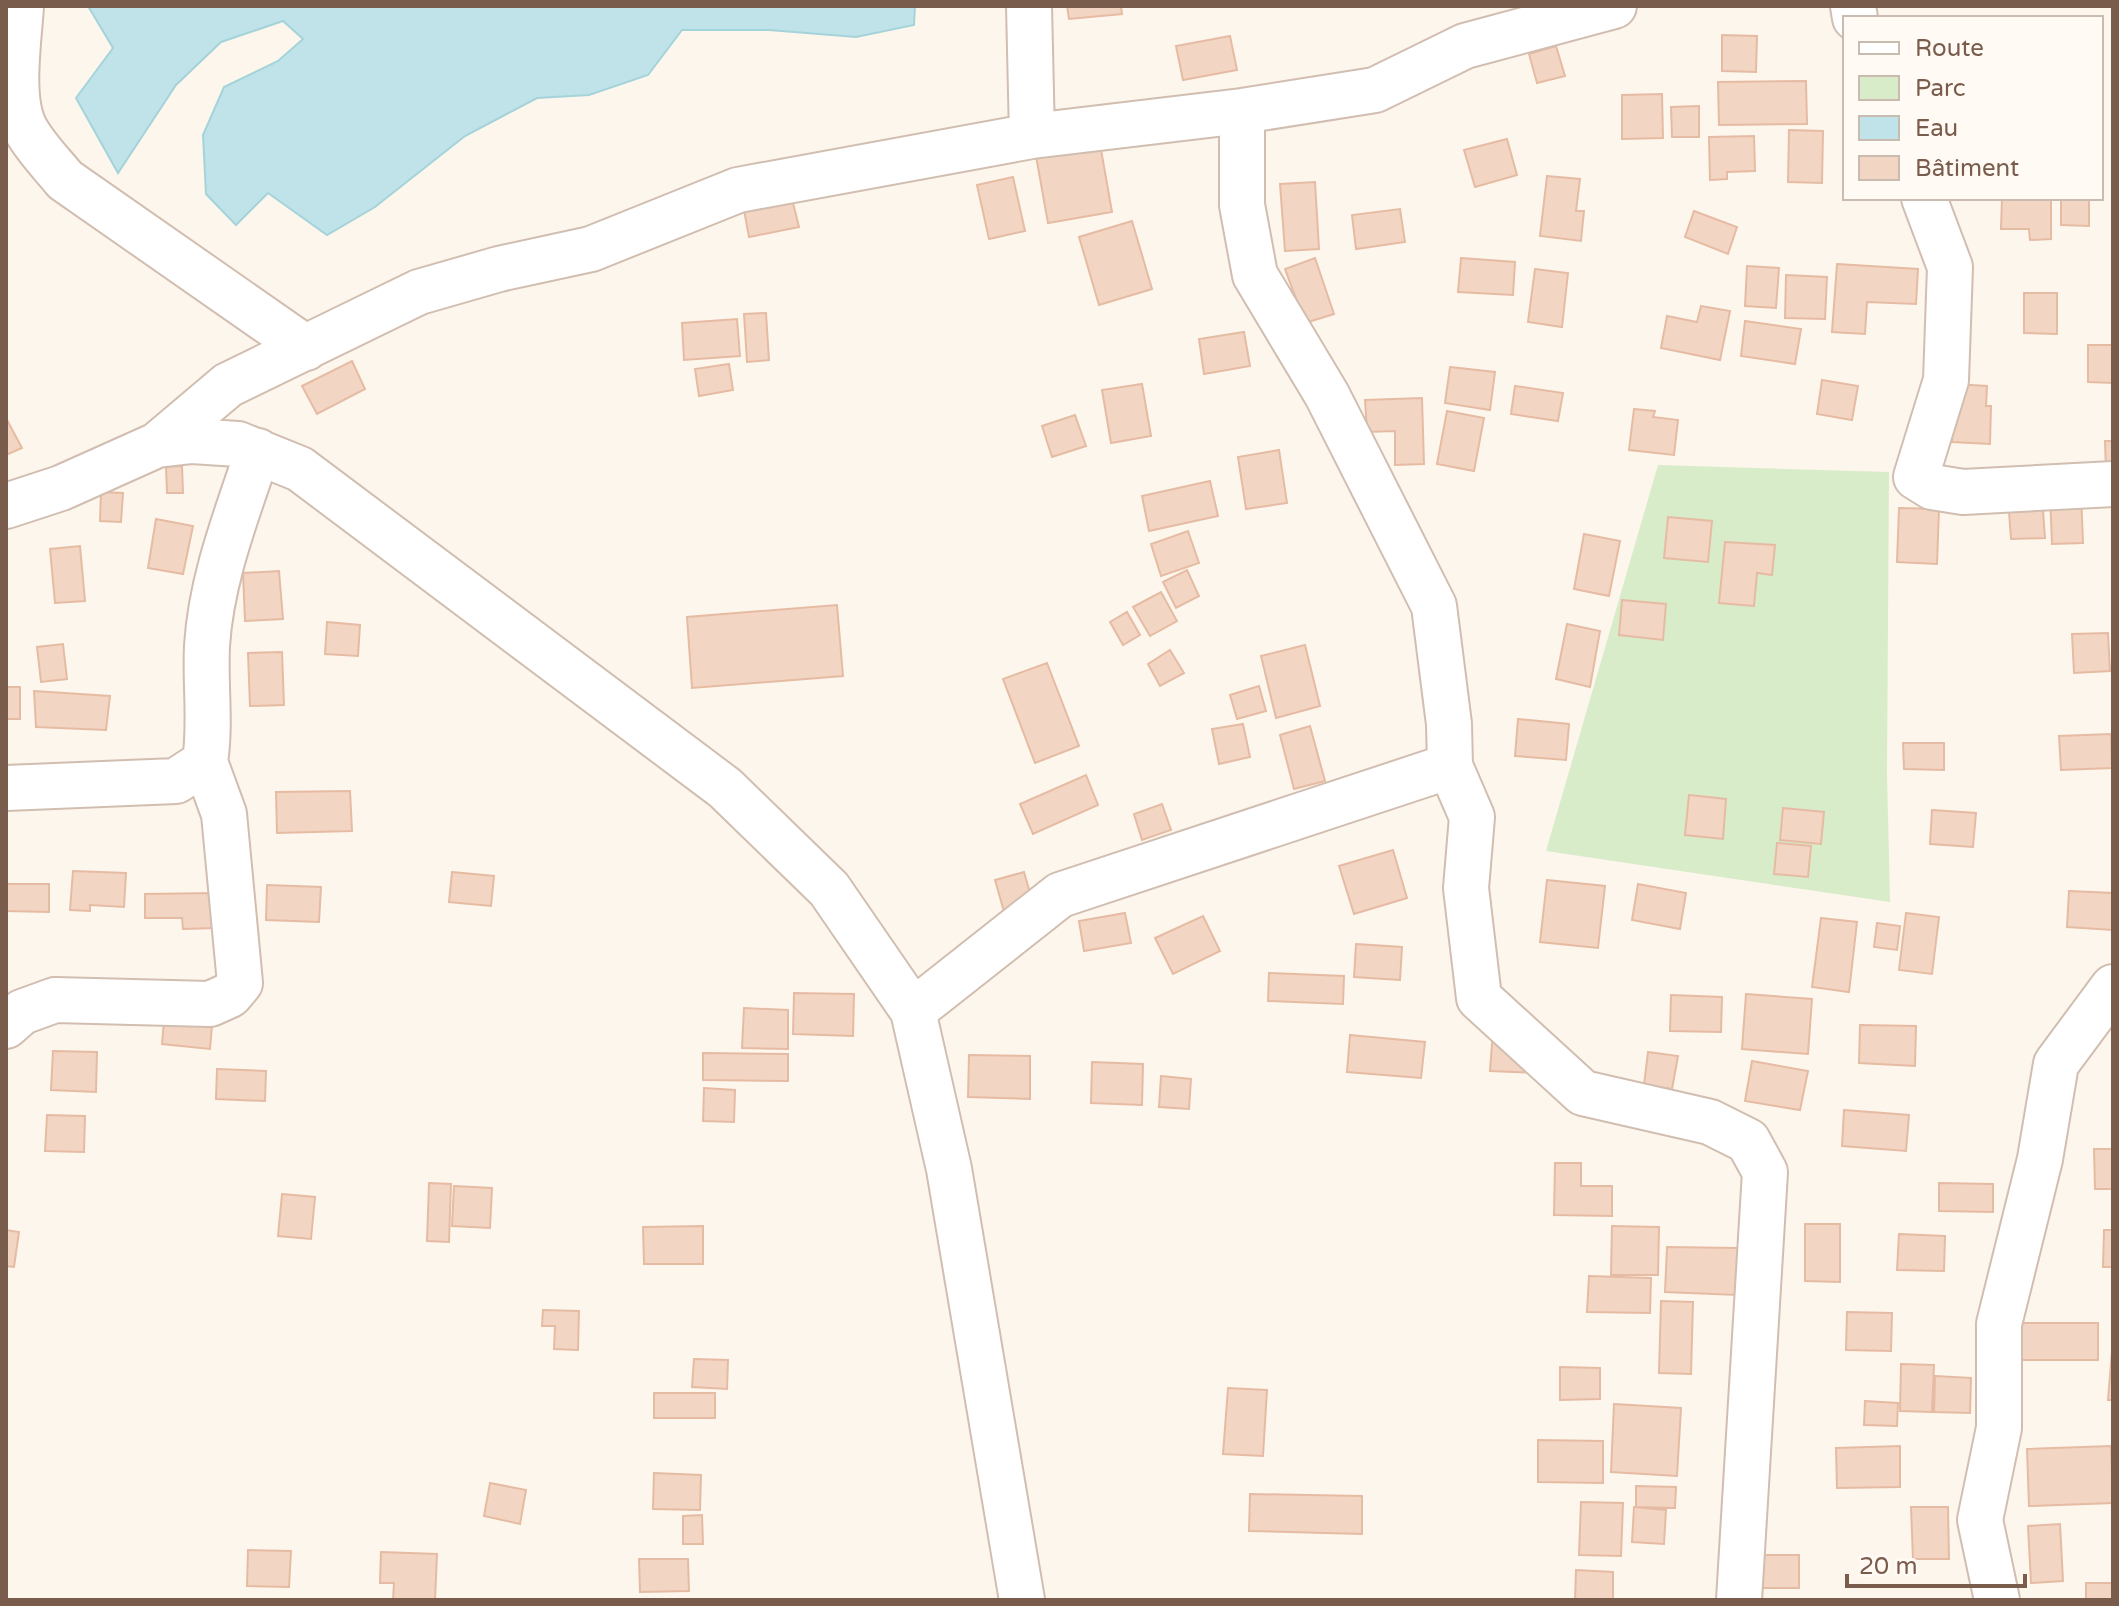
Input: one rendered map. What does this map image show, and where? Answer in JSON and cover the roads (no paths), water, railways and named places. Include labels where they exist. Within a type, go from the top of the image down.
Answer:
[{"type":"street","points":[[21,6],[12,102],[25,129],[65,180],[306,348]]},
{"type":"street","points":[[1029,6],[1032,136]]},
{"type":"street","points":[[6,506],[61,488],[157,445],[228,385],[419,292],[499,269],[591,249],[738,190],[1032,136],[1242,111],[1375,90],[1472,26],[1614,6]]},
{"type":"street","points":[[1242,111],[1242,205],[1255,275],[1327,395],[1434,606],[1449,724],[1450,766],[1472,817],[1466,888],[1479,998],[1583,1093],[1710,1122],[1748,1141],[1765,1172],[1739,1600]]},
{"type":"street","points":[[1925,200],[1950,267],[1946,380],[1916,477],[1932,487],[1963,492],[2113,484]]},
{"type":"street","points":[[157,445],[192,441],[238,444],[300,469],[725,788],[829,889],[913,1011],[949,1169],[1022,1600]]},
{"type":"street","points":[[6,1026],[22,1012],[55,1000],[210,1004],[230,995],[240,983],[224,814],[205,762],[209,740],[207,647],[213,600],[230,534],[258,451]]},
{"type":"street","points":[[6,788],[176,781],[205,762]]},
{"type":"street","points":[[913,1011],[1060,895],[1450,766]]},
{"type":"street","points":[[1997,1600],[1980,1520],[1999,1428],[1999,1324],[2040,1159],[2056,1064],[2113,987]]},
{"type":"water","points":[[88,6],[915,6],[914,25],[856,37],[769,30],[682,30],[648,75],[589,95],[537,98],[465,136],[375,207],[327,235],[268,193],[236,225],[206,194],[203,135],[224,87],[278,61],[303,39],[283,21],[221,42],[176,85],[118,173],[76,98],[113,48]]}]
